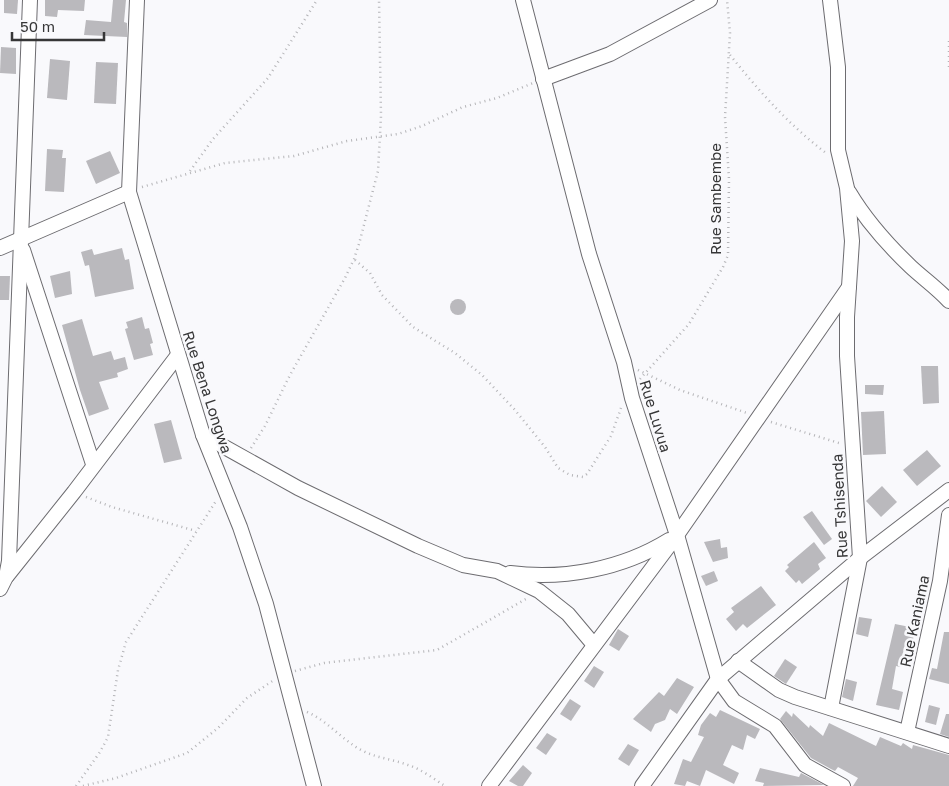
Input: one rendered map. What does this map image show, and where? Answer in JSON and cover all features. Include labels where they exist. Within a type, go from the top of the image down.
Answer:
[{"type":"street","points":[[3,583],[9,561],[30,0]]},
{"type":"street","name":"Rue Bena Longwa","points":[[137,0],[129,192],[203,435],[224,487],[266,604],[314,786]]},
{"type":"street","name":"Rue Luvua","points":[[523,0],[589,254],[624,362],[632,398],[676,535],[718,679],[734,701],[775,726],[805,765],[842,786]]},
{"type":"street","points":[[543,79],[610,54],[710,0]]},
{"type":"street","points":[[830,0],[838,67],[838,150],[846,188],[862,214],[911,267],[934,285],[949,301]]},
{"type":"street","name":"Rue Tshisenda","points":[[831,708],[860,558],[852,446],[847,317],[852,241],[846,188]]},
{"type":"street","points":[[0,248],[129,192]]},
{"type":"street","points":[[20,239],[93,464]]},
{"type":"street","points":[[489,786],[676,535],[849,286]]},
{"type":"street","points":[[3,583],[178,355]]},
{"type":"street","points":[[203,435],[298,488],[418,546],[463,565],[497,571],[555,576],[585,571],[637,557],[676,535]]},
{"type":"street","points":[[642,786],[718,679],[860,558],[949,490]]},
{"type":"street","name":"Rue Kaniama","points":[[907,732],[940,581],[949,515]]},
{"type":"street","points":[[497,571],[539,591],[568,614],[594,645]]},
{"type":"street","points":[[738,661],[779,690],[949,746]]},
{"type":"path","points":[[189,172],[213,139],[268,78],[317,0]]},
{"type":"path","points":[[244,458],[265,426],[290,375],[354,259],[378,171],[380,137],[379,0]]},
{"type":"path","name":"Rue Sambembe","points":[[354,259],[370,273],[382,295],[413,327],[455,353],[482,375],[515,410],[545,447],[558,468],[570,475],[583,477],[587,474],[611,436],[619,410],[632,398],[637,384],[645,374],[689,324],[723,267],[728,255],[728,178],[725,117],[730,34],[727,0]]},
{"type":"path","points":[[949,41],[949,69]]},
{"type":"path","points":[[729,54],[759,91],[805,138],[831,157]]},
{"type":"path","points":[[129,192],[189,172],[225,163],[294,156],[347,141],[380,137],[422,126],[464,107],[497,98],[543,79]]},
{"type":"path","points":[[624,362],[645,374],[698,396],[795,431],[852,446]]},
{"type":"path","points":[[76,786],[100,752],[108,737],[118,670],[126,642],[224,487]]},
{"type":"path","points":[[74,492],[112,507],[196,531]]},
{"type":"path","points":[[83,786],[116,778],[187,752],[218,728],[247,698],[284,674],[324,663],[437,650],[539,591]]},
{"type":"path","points":[[294,707],[324,720],[339,736],[360,750],[379,758],[410,765],[445,786]]},
{"type":"building","points":[[4,0],[18,0],[17,14],[4,13]]},
{"type":"building","points":[[45,0],[85,0],[84,11],[58,10],[57,17],[45,16]]},
{"type":"building","points":[[113,0],[126,0],[124,22],[127,23],[127,37],[84,35],[86,20],[111,22]]},
{"type":"building","points":[[1,47],[16,48],[16,74],[0,73]]},
{"type":"building","points":[[50,59],[70,61],[67,100],[47,98]]},
{"type":"building","points":[[96,62],[118,63],[116,104],[94,103]]},
{"type":"building","points":[[47,149],[63,150],[62,158],[66,158],[64,192],[45,191]]},
{"type":"building","points":[[110,151],[120,173],[96,184],[86,161]]},
{"type":"building","points":[[122,248],[125,260],[129,259],[134,289],[95,297],[89,265],[85,266],[81,252],[92,249],[94,255]]},
{"type":"building","points":[[70,271],[72,294],[55,298],[50,276]]},
{"type":"building","points":[[0,276],[10,276],[9,300],[0,300]]},
{"type":"building","points":[[458,299],[464,301],[466,307],[464,313],[458,315],[452,313],[450,307],[452,301]]},
{"type":"building","points":[[142,317],[145,329],[149,328],[153,343],[150,344],[153,355],[134,360],[125,329],[128,328],[126,322]]},
{"type":"building","points":[[82,319],[93,356],[111,351],[114,360],[125,357],[128,369],[117,373],[118,377],[99,382],[109,409],[89,416],[62,325]]},
{"type":"building","points":[[921,366],[938,366],[939,403],[923,404]]},
{"type":"building","points":[[865,385],[884,385],[883,395],[865,394]]},
{"type":"building","points":[[884,411],[886,454],[863,455],[861,412]]},
{"type":"building","points":[[171,420],[182,459],[164,463],[154,424]]},
{"type":"building","points":[[927,450],[941,466],[917,486],[903,470]]},
{"type":"building","points":[[882,486],[897,502],[881,517],[866,501]]},
{"type":"building","points":[[812,511],[832,539],[824,545],[803,517]]},
{"type":"building","points":[[720,539],[721,548],[727,547],[728,558],[713,562],[704,542]]},
{"type":"building","points":[[814,542],[826,558],[818,564],[820,569],[802,584],[799,580],[796,583],[785,571],[789,567],[787,565]]},
{"type":"building","points":[[714,571],[718,581],[706,586],[701,576]]},
{"type":"building","points":[[761,586],[776,605],[747,628],[743,624],[736,631],[726,619],[734,612],[731,608]]},
{"type":"building","points":[[859,617],[872,619],[868,637],[856,634]]},
{"type":"building","points":[[895,624],[915,628],[912,646],[905,645],[900,667],[896,666],[892,689],[903,692],[899,710],[876,705]]},
{"type":"building","points":[[618,629],[629,636],[619,651],[609,645]]},
{"type":"building","points":[[944,632],[949,632],[949,684],[929,679],[932,668],[937,669]]},
{"type":"building","points":[[785,659],[797,667],[786,684],[774,676]]},
{"type":"building","points":[[594,666],[604,672],[594,688],[584,681]]},
{"type":"building","points":[[677,678],[694,687],[677,714],[670,709],[665,720],[655,724],[651,732],[633,719],[659,692],[664,696]]},
{"type":"building","points":[[846,679],[857,682],[853,701],[842,697]]},
{"type":"building","points":[[570,699],[581,706],[571,721],[560,714]]},
{"type":"building","points":[[929,705],[940,708],[936,725],[925,722]]},
{"type":"building","points":[[720,710],[760,729],[755,739],[747,735],[743,750],[732,745],[723,765],[739,773],[734,784],[706,770],[700,786],[687,781],[685,786],[674,784],[683,759],[691,762],[704,737],[698,735],[701,725],[710,713],[716,717]]},
{"type":"building","points":[[786,711],[792,717],[793,713],[809,728],[810,725],[823,736],[829,723],[876,746],[880,737],[901,746],[903,743],[912,749],[913,745],[949,755],[949,786],[853,786],[858,778],[838,767],[835,771],[811,758],[780,719]]},
{"type":"building","points":[[946,714],[949,714],[949,737],[940,734]]},
{"type":"building","points":[[547,733],[557,739],[546,755],[536,748]]},
{"type":"building","points":[[628,744],[639,750],[629,766],[618,759]]},
{"type":"building","points":[[523,765],[532,773],[523,786],[518,786],[509,781]]},
{"type":"building","points":[[760,768],[799,777],[801,773],[824,785],[763,786],[764,783],[755,781]]}]
